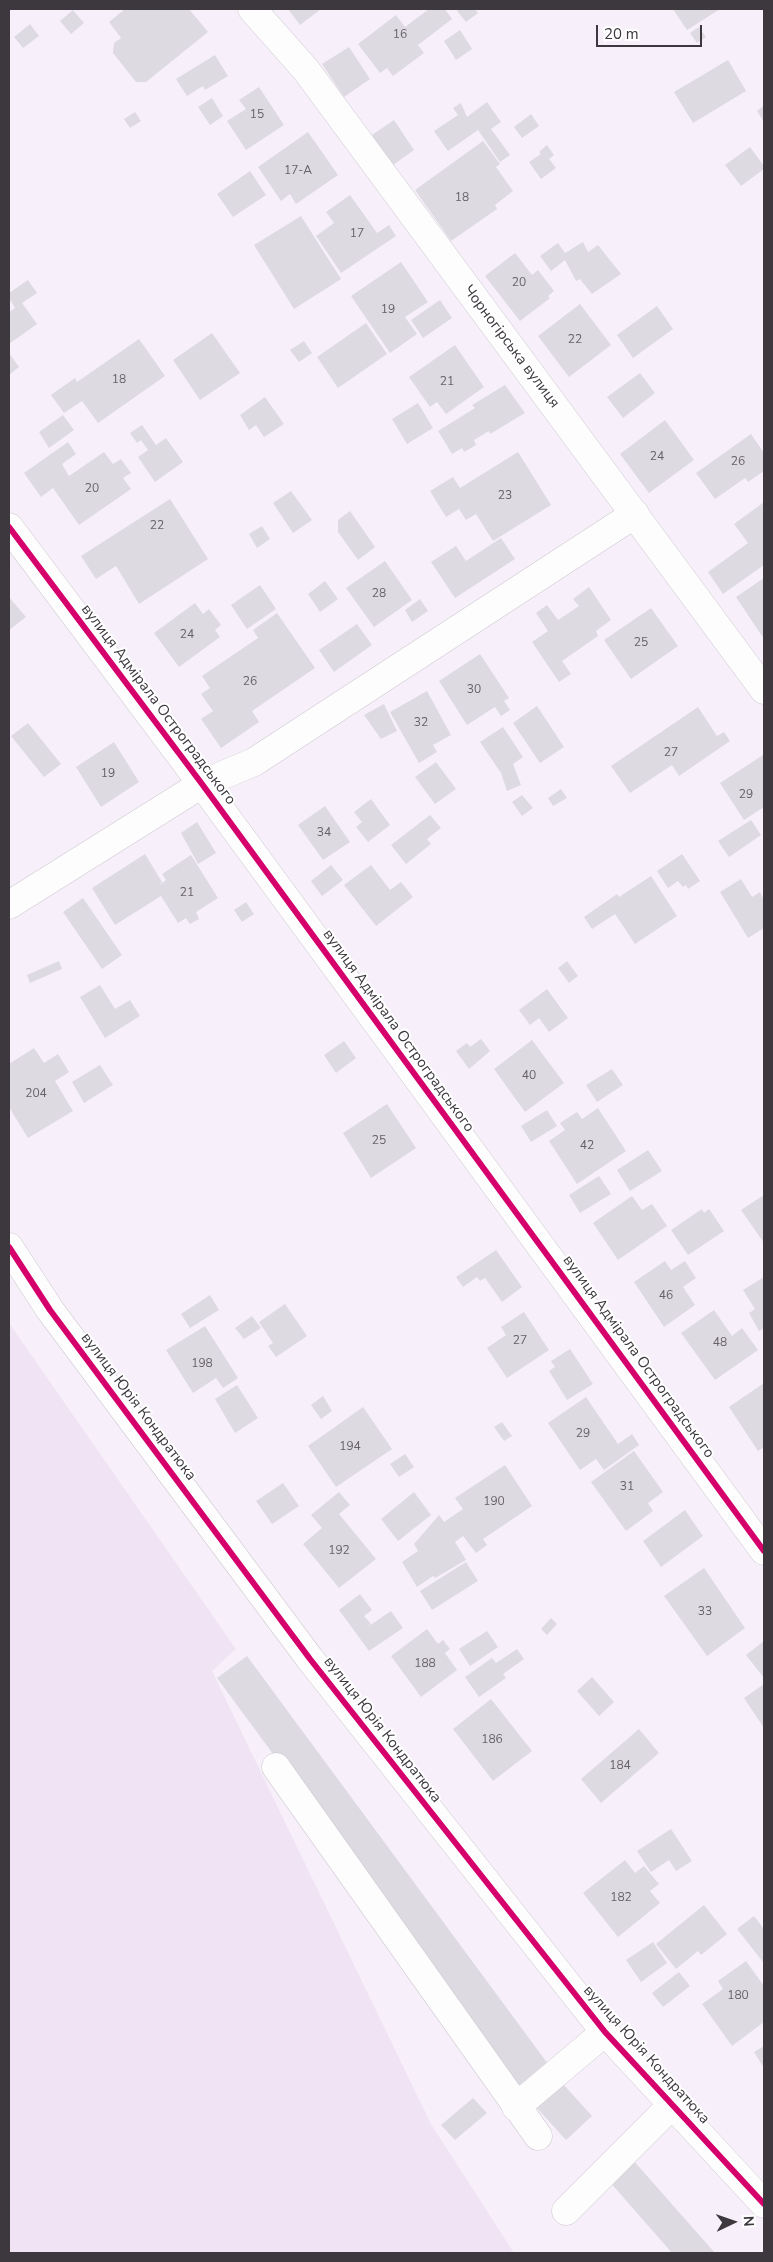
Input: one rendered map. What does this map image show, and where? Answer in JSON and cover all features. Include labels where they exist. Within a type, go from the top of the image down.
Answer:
[{"type":"street","name":"Чорногірська вулиця","points":[[252,9],[306,70],[764,688]]},
{"type":"street","points":[[9,904],[202,784],[254,762],[635,514]]},
{"type":"street","name":"вулиця Адмірала Остроградського","points":[[9,527],[202,784],[764,1551]]},
{"type":"street","name":"вулиця Юрія Кондратюка","points":[[9,1247],[50,1310],[310,1658],[604,2032],[764,2204]]},
{"type":"street","points":[[276,1767],[538,2136]]},
{"type":"street","points":[[516,2107],[604,2032]]},
{"type":"street","points":[[566,2211],[672,2105]]},
{"type":"shaded area","points":[[9,1323],[236,1649],[212,1671],[431,2124],[514,2253],[9,2253]]},
{"type":"building","points":[[125,9],[189,9],[208,32],[146,82],[136,82],[113,53],[114,43],[121,38],[109,22]]},
{"type":"building","points":[[288,9],[321,9],[300,25]]},
{"type":"building","points":[[429,9],[445,9],[452,19],[418,45],[424,53],[393,76],[387,68],[380,73],[358,44],[396,15],[405,27]]},
{"type":"building","points":[[459,9],[475,9],[478,13],[466,22],[457,11]]},
{"type":"building","points":[[673,9],[720,9],[687,30]]},
{"type":"building","points":[[73,10],[84,23],[71,34],[60,21]]},
{"type":"building","points":[[30,24],[39,36],[23,48],[14,37]]},
{"type":"building","points":[[699,27],[706,37],[697,43],[690,33]]},
{"type":"building","points":[[460,30],[472,49],[456,60],[444,41]]},
{"type":"building","points":[[349,47],[370,79],[344,97],[322,64]]},
{"type":"building","points":[[215,55],[228,76],[205,90],[203,86],[187,96],[176,79]]},
{"type":"building","points":[[728,60],[746,91],[693,123],[674,92]]},
{"type":"building","points":[[259,87],[284,125],[246,150],[227,121],[246,109],[239,100]]},
{"type":"building","points":[[212,98],[223,116],[210,125],[198,107]]},
{"type":"building","points":[[487,102],[501,122],[491,129],[510,155],[500,162],[478,130],[448,151],[434,131],[458,115],[453,108],[461,103],[467,117]]},
{"type":"building","points":[[764,105],[764,122],[757,111]]},
{"type":"building","points":[[135,112],[141,121],[130,128],[124,119]]},
{"type":"building","points":[[531,114],[539,126],[522,138],[514,127]]},
{"type":"building","points":[[394,120],[414,150],[393,165],[372,135]]},
{"type":"building","points":[[308,132],[338,175],[296,204],[290,194],[281,201],[258,167]]},
{"type":"building","points":[[483,141],[500,164],[496,167],[513,191],[495,205],[497,209],[451,241],[415,190]]},
{"type":"building","points":[[547,145],[554,155],[549,159],[556,168],[541,179],[529,162],[541,154],[539,152]]},
{"type":"building","points":[[750,147],[764,166],[764,169],[741,186],[725,165]]},
{"type":"building","points":[[250,171],[266,195],[233,217],[217,194]]},
{"type":"building","points":[[350,195],[377,233],[389,225],[396,236],[341,273],[316,236],[334,223],[326,212]]},
{"type":"building","points":[[301,216],[341,279],[294,309],[254,245]]},
{"type":"building","points":[[583,242],[588,252],[598,245],[621,274],[592,294],[580,279],[576,281],[565,260],[551,271],[540,256],[558,243],[565,253]]},
{"type":"building","points":[[515,253],[532,275],[538,270],[554,291],[548,296],[550,298],[520,321],[485,276]]},
{"type":"building","points":[[401,262],[428,302],[405,317],[417,334],[390,353],[351,296]]},
{"type":"building","points":[[28,280],[37,293],[22,303],[37,324],[9,344],[9,312],[15,308],[9,298],[9,293]]},
{"type":"building","points":[[440,300],[452,318],[423,338],[411,320]]},
{"type":"building","points":[[580,304],[611,345],[569,377],[538,336]]},
{"type":"building","points":[[657,306],[673,329],[633,358],[617,335]]},
{"type":"building","points":[[366,323],[387,354],[338,388],[317,357]]},
{"type":"building","points":[[212,333],[240,373],[200,400],[173,360]]},
{"type":"building","points":[[139,339],[165,376],[98,423],[82,401],[64,413],[51,395],[75,378],[77,382]]},
{"type":"building","points":[[304,341],[312,353],[299,362],[290,350]]},
{"type":"building","points":[[455,345],[484,387],[446,414],[437,402],[430,407],[409,377]]},
{"type":"building","points":[[9,353],[19,367],[9,375]]},
{"type":"building","points":[[640,373],[655,393],[623,418],[607,397]]},
{"type":"building","points":[[505,385],[525,413],[490,434],[489,431],[474,440],[476,445],[464,452],[462,448],[452,454],[438,431],[475,408],[472,405]]},
{"type":"building","points":[[265,397],[284,424],[264,437],[256,425],[249,430],[240,415]]},
{"type":"building","points":[[418,403],[433,428],[407,444],[392,419]]},
{"type":"building","points":[[63,415],[74,430],[49,448],[39,432]]},
{"type":"building","points":[[665,420],[694,460],[649,493],[620,454]]},
{"type":"building","points":[[142,425],[156,445],[166,438],[183,462],[155,482],[138,457],[148,450],[141,440],[137,443],[130,433]]},
{"type":"building","points":[[751,434],[764,453],[764,471],[748,482],[745,478],[715,499],[696,473]]},
{"type":"building","points":[[68,442],[76,454],[62,464],[69,476],[104,452],[113,464],[121,459],[131,473],[123,478],[131,489],[79,525],[53,488],[41,497],[24,473]]},
{"type":"building","points":[[518,452],[551,505],[493,541],[476,514],[466,520],[459,509],[446,517],[430,491],[453,477],[460,488]]},
{"type":"building","points":[[291,491],[312,520],[293,533],[273,503]]},
{"type":"building","points":[[170,499],[208,559],[139,604],[116,566],[96,579],[81,556]]},
{"type":"building","points":[[764,502],[764,565],[723,594],[708,572],[748,543],[734,524]]},
{"type":"building","points":[[350,511],[375,547],[358,560],[338,532],[338,520]]},
{"type":"building","points":[[262,526],[270,539],[257,548],[249,534]]},
{"type":"building","points":[[501,538],[515,559],[455,598],[431,562],[456,546],[466,561]]},
{"type":"building","points":[[385,561],[412,600],[374,627],[346,588]]},
{"type":"building","points":[[764,578],[764,639],[736,597]]},
{"type":"building","points":[[325,581],[338,599],[320,612],[308,594]]},
{"type":"building","points":[[260,585],[276,609],[247,629],[231,605]]},
{"type":"building","points":[[589,587],[611,620],[596,631],[598,636],[562,661],[571,674],[559,682],[532,642],[548,631],[536,613],[547,605],[558,620],[579,606],[573,599]]},
{"type":"building","points":[[9,597],[26,617],[9,630]]},
{"type":"building","points":[[420,599],[428,611],[412,622],[405,610]]},
{"type":"building","points":[[195,603],[203,614],[209,609],[221,625],[215,630],[220,637],[179,667],[154,633]]},
{"type":"building","points":[[651,608],[678,646],[631,679],[604,640]]},
{"type":"building","points":[[277,613],[315,668],[252,711],[259,722],[221,748],[201,719],[213,711],[201,694],[210,688],[202,676],[258,638],[253,630]]},
{"type":"building","points":[[357,624],[372,645],[334,672],[319,650]]},
{"type":"building","points":[[480,654],[509,698],[504,701],[510,710],[501,716],[495,707],[467,725],[439,681]]},
{"type":"building","points":[[427,691],[451,735],[433,745],[437,752],[419,763],[390,712]]},
{"type":"building","points":[[384,704],[397,731],[381,739],[364,715]]},
{"type":"building","points":[[537,706],[564,747],[540,763],[513,723]]},
{"type":"building","points":[[698,707],[717,736],[724,732],[730,741],[679,776],[672,765],[630,793],[611,766]]},
{"type":"building","points":[[28,723],[61,764],[44,777],[11,736]]},
{"type":"building","points":[[503,727],[523,757],[513,764],[521,785],[507,791],[501,773],[480,742]]},
{"type":"building","points":[[114,742],[139,782],[101,807],[76,767]]},
{"type":"building","points":[[763,755],[764,807],[744,820],[720,783]]},
{"type":"building","points":[[436,762],[456,789],[435,804],[415,777]]},
{"type":"building","points":[[561,789],[567,798],[553,806],[548,798]]},
{"type":"building","points":[[522,795],[533,808],[522,816],[512,802]]},
{"type":"building","points":[[371,799],[390,825],[368,842],[356,827],[362,822],[354,812]]},
{"type":"building","points":[[325,806],[350,842],[323,860],[298,825]]},
{"type":"building","points":[[430,815],[441,828],[427,839],[431,844],[406,864],[391,845]]},
{"type":"building","points":[[751,820],[761,835],[729,857],[718,841]]},
{"type":"building","points":[[197,822],[216,853],[198,864],[181,833]]},
{"type":"building","points":[[145,854],[162,882],[158,886],[166,880],[162,874],[191,855],[218,898],[196,912],[199,919],[190,924],[186,918],[178,923],[161,896],[115,925],[92,888]]},
{"type":"building","points":[[682,854],[700,881],[688,889],[686,885],[683,887],[678,881],[668,888],[657,871]]},
{"type":"building","points":[[331,865],[343,880],[322,896],[311,881]]},
{"type":"building","points":[[371,865],[390,890],[401,882],[413,897],[376,926],[344,885]]},
{"type":"building","points":[[651,876],[677,916],[635,944],[615,914],[592,929],[584,917],[617,894],[619,897]]},
{"type":"building","points":[[741,879],[752,897],[760,892],[764,900],[764,928],[748,938],[720,892]]},
{"type":"building","points":[[83,898],[122,955],[102,969],[63,912]]},
{"type":"building","points":[[246,902],[254,914],[242,922],[234,910]]},
{"type":"building","points":[[59,961],[62,969],[30,983],[27,975]]},
{"type":"building","points":[[567,961],[578,976],[569,983],[558,968]]},
{"type":"building","points":[[100,985],[115,1009],[130,1000],[140,1016],[105,1038],[80,997]]},
{"type":"building","points":[[547,989],[568,1018],[549,1032],[539,1018],[530,1025],[519,1010]]},
{"type":"building","points":[[481,1039],[490,1051],[469,1069],[456,1051],[467,1043],[470,1047]]},
{"type":"building","points":[[532,1040],[564,1083],[525,1112],[494,1069]]},
{"type":"building","points":[[344,1041],[356,1058],[336,1073],[324,1055]]},
{"type":"building","points":[[34,1048],[44,1063],[58,1054],[69,1072],[55,1081],[73,1111],[28,1138],[9,1107],[9,1064]]},
{"type":"building","points":[[100,1065],[113,1085],[84,1103],[72,1082]]},
{"type":"building","points":[[612,1069],[623,1085],[597,1102],[586,1085]]},
{"type":"building","points":[[387,1104],[416,1148],[371,1178],[343,1133]]},
{"type":"building","points":[[598,1108],[626,1151],[577,1184],[549,1141],[565,1130],[560,1123],[577,1112],[582,1119]]},
{"type":"building","points":[[547,1110],[557,1126],[531,1142],[521,1126]]},
{"type":"building","points":[[648,1150],[662,1171],[630,1191],[617,1170]]},
{"type":"building","points":[[599,1176],[611,1194],[580,1213],[569,1195]]},
{"type":"building","points":[[764,1195],[764,1243],[741,1210]]},
{"type":"building","points":[[632,1196],[642,1210],[652,1204],[667,1226],[618,1260],[593,1223]]},
{"type":"building","points":[[702,1209],[704,1213],[709,1209],[724,1231],[688,1255],[671,1230]]},
{"type":"building","points":[[496,1250],[522,1287],[502,1302],[485,1278],[480,1281],[477,1277],[463,1287],[456,1277]]},
{"type":"building","points":[[665,1261],[671,1270],[685,1261],[696,1278],[683,1287],[695,1305],[664,1327],[634,1282]]},
{"type":"building","points":[[764,1277],[764,1328],[759,1331],[749,1313],[755,1309],[743,1290]]},
{"type":"building","points":[[210,1295],[219,1310],[190,1328],[181,1314]]},
{"type":"building","points":[[285,1304],[307,1336],[276,1357],[268,1346],[273,1343],[259,1322]]},
{"type":"building","points":[[714,1310],[732,1336],[742,1328],[758,1350],[715,1380],[681,1333]]},
{"type":"building","points":[[524,1312],[549,1350],[507,1378],[487,1348],[506,1335],[501,1327]]},
{"type":"building","points":[[252,1316],[261,1328],[244,1339],[235,1328]]},
{"type":"building","points":[[205,1326],[238,1378],[223,1388],[216,1378],[193,1393],[166,1350]]},
{"type":"building","points":[[570,1349],[593,1384],[567,1400],[549,1371],[555,1367],[551,1361]]},
{"type":"building","points":[[764,1383],[764,1447],[758,1451],[729,1407]]},
{"type":"building","points":[[237,1385],[258,1418],[235,1433],[215,1399]]},
{"type":"building","points":[[323,1396],[332,1411],[321,1419],[311,1405]]},
{"type":"building","points":[[586,1397],[618,1444],[632,1434],[639,1445],[604,1470],[596,1459],[580,1470],[548,1423]]},
{"type":"building","points":[[363,1407],[392,1449],[336,1487],[308,1446]]},
{"type":"building","points":[[502,1422],[512,1436],[504,1441],[494,1427]]},
{"type":"building","points":[[634,1451],[663,1492],[648,1503],[653,1511],[626,1531],[591,1482]]},
{"type":"building","points":[[405,1454],[414,1467],[399,1477],[390,1464]]},
{"type":"building","points":[[505,1465],[532,1506],[483,1539],[487,1545],[476,1553],[463,1536],[455,1542],[466,1560],[435,1578],[433,1576],[417,1587],[402,1562],[418,1551],[414,1544],[439,1515],[444,1522],[463,1509],[455,1498]]},
{"type":"building","points":[[283,1483],[299,1506],[272,1524],[256,1501]]},
{"type":"building","points":[[339,1492],[350,1505],[339,1514],[376,1559],[339,1588],[303,1544],[322,1528],[311,1515]]},
{"type":"building","points":[[414,1492],[431,1515],[398,1541],[381,1519]]},
{"type":"building","points":[[685,1510],[703,1536],[661,1567],[643,1541]]},
{"type":"building","points":[[466,1562],[478,1581],[432,1610],[420,1591]]},
{"type":"building","points":[[704,1568],[745,1628],[707,1656],[664,1596]]},
{"type":"building","points":[[360,1594],[372,1610],[364,1616],[371,1624],[366,1628],[391,1611],[403,1628],[369,1651],[339,1610]]},
{"type":"building","points":[[551,1618],[557,1624],[547,1635],[541,1629]]},
{"type":"building","points":[[427,1629],[438,1644],[443,1640],[450,1649],[445,1653],[457,1670],[421,1697],[391,1656]]},
{"type":"building","points":[[487,1631],[498,1647],[470,1666],[459,1649]]},
{"type":"building","points":[[764,1641],[764,1678],[746,1655]]},
{"type":"building","points":[[517,1649],[524,1659],[503,1674],[506,1678],[479,1697],[465,1677],[492,1658],[496,1663]]},
{"type":"building","points":[[247,1656],[548,2064],[518,2086],[217,1678]]},
{"type":"building","points":[[592,1677],[614,1702],[599,1716],[577,1691]]},
{"type":"building","points":[[764,1684],[764,1728],[744,1698]]},
{"type":"building","points":[[491,1699],[532,1751],[493,1781],[453,1729]]},
{"type":"building","points":[[639,1729],[659,1753],[601,1803],[581,1779]]},
{"type":"building","points":[[671,1829],[692,1861],[676,1871],[669,1860],[651,1872],[637,1851]]},
{"type":"building","points":[[625,1860],[635,1873],[644,1866],[659,1884],[650,1891],[660,1903],[618,1937],[583,1893]]},
{"type":"building","points":[[704,1905],[727,1934],[701,1955],[698,1951],[676,1969],[656,1944]]},
{"type":"building","points":[[754,1916],[764,1929],[763,1962],[737,1929]]},
{"type":"building","points":[[653,1942],[667,1963],[641,1982],[626,1960]]},
{"type":"building","points":[[746,1961],[764,1986],[764,2022],[732,2046],[702,2004],[723,1989],[718,1981]]},
{"type":"building","points":[[679,1972],[690,1986],[663,2007],[652,1993]]},
{"type":"building","points":[[764,2046],[764,2068],[754,2052]]},
{"type":"building","points":[[563,2084],[592,2116],[566,2140],[537,2108]]},
{"type":"building","points":[[473,2098],[487,2113],[455,2140],[441,2125]]},
{"type":"building","points":[[633,2160],[715,2253],[672,2253],[609,2181]]},
{"type":"cycle path","points":[[9,527],[202,784],[764,1551]]},
{"type":"cycle path","points":[[9,1247],[50,1310],[310,1659],[605,2032],[764,2204]]}]
